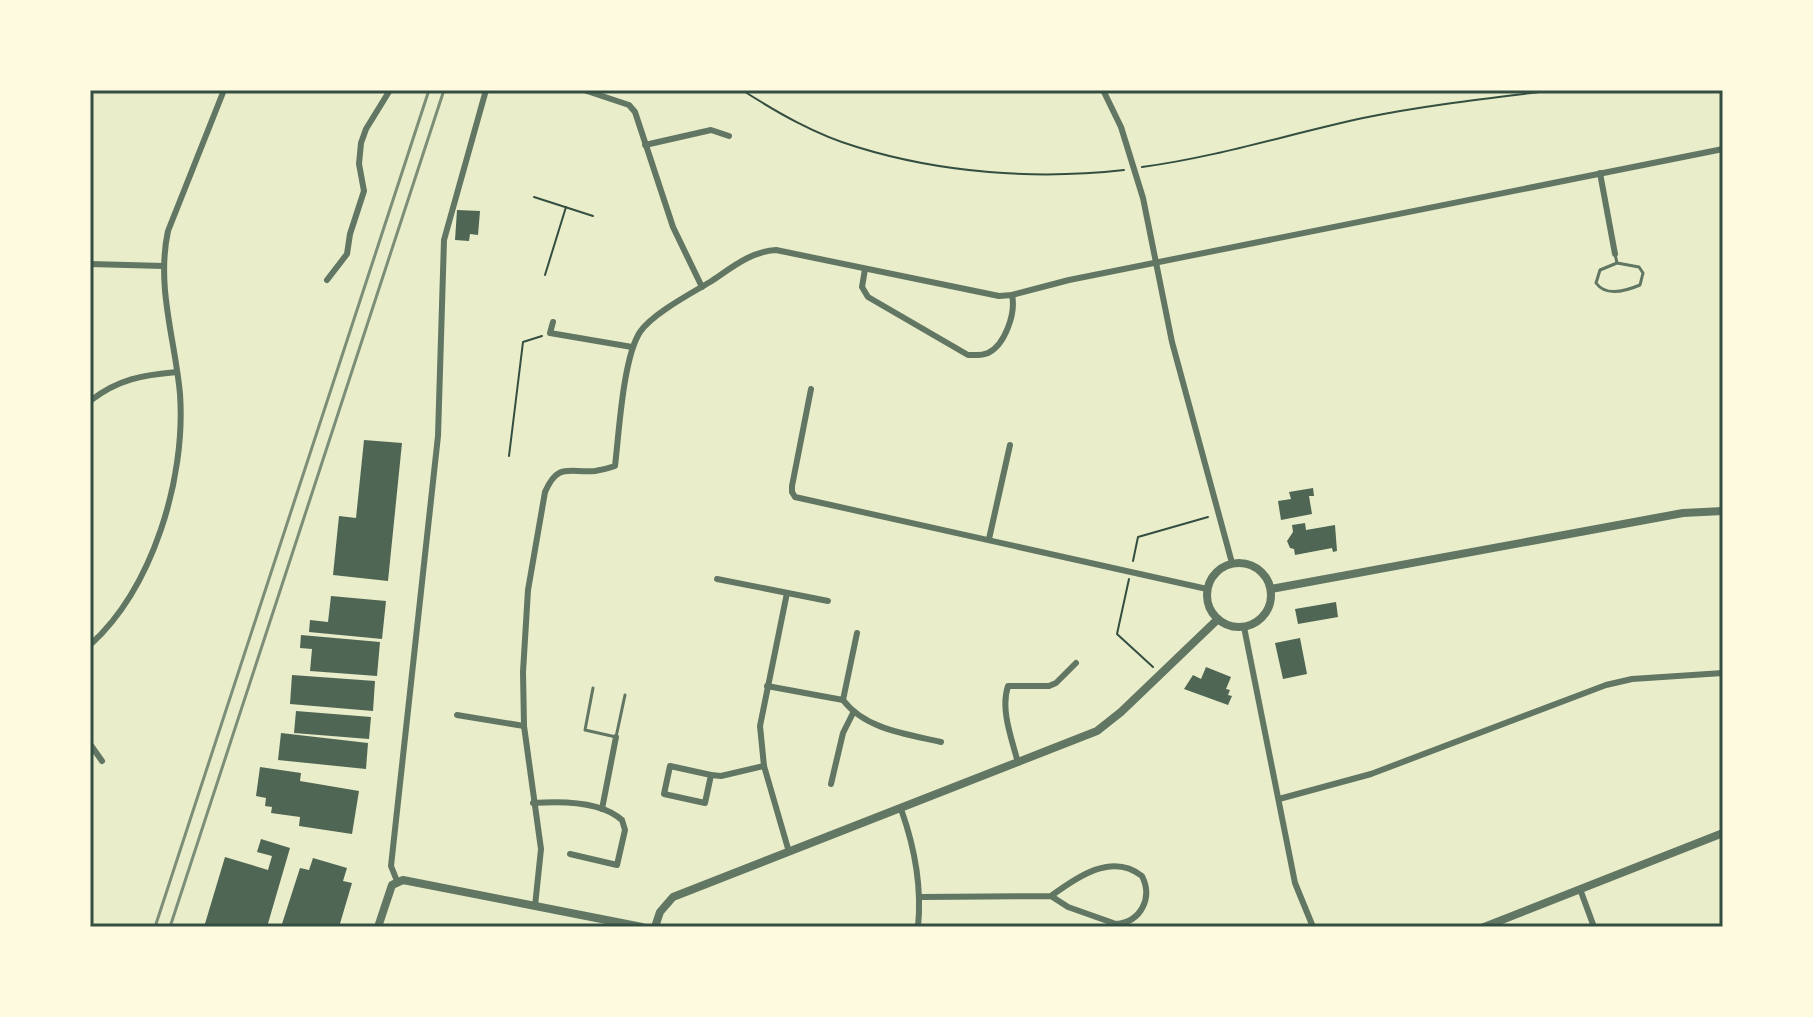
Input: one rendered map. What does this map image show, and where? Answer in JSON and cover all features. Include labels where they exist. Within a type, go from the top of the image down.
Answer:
[{"type":"street","points":[[90,645],[101,635],[139,581],[159,534],[178,459],[180,397],[166,304],[164,266],[168,231],[224,90]]},
{"type":"street","points":[[327,280],[347,254],[364,191],[359,164],[361,143],[390,90]]},
{"type":"street","points":[[397,881],[391,866],[438,436],[444,240],[486,90]]},
{"type":"street","points":[[584,90],[629,105],[635,112],[673,227],[702,287]]},
{"type":"street","points":[[1103,90],[1121,127],[1136,174],[1172,342],[1232,563]]},
{"type":"street","points":[[645,145],[711,130],[729,136]]},
{"type":"street","points":[[535,906],[541,849],[524,726],[523,672],[528,590],[542,505],[556,474],[576,470],[596,471],[615,466],[632,347],[647,324],[702,287],[746,259],[767,250],[977,292],[1012,295],[1156,262],[1723,149]]},
{"type":"street","points":[[1600,173],[1615,254]]},
{"type":"street","points":[[90,264],[164,266]]},
{"type":"street","points":[[865,269],[862,287],[868,297],[968,355],[979,356],[997,347],[1012,316],[1012,295]]},
{"type":"street","points":[[553,322],[550,333],[632,347]]},
{"type":"street","points":[[90,401],[123,380],[140,375],[177,372]]},
{"type":"street","points":[[811,389],[792,486],[795,497],[1207,589]]},
{"type":"street","points":[[989,539],[1010,445]]},
{"type":"street","points":[[1271,589],[1683,513],[1723,511]]},
{"type":"street","points":[[1232,563],[1242,563],[1261,571],[1271,589],[1268,609],[1254,623],[1244,627],[1230,626],[1211,610],[1207,589],[1216,572],[1232,563]]},
{"type":"street","points":[[717,579],[828,601]]},
{"type":"street","points":[[787,593],[760,726],[764,766],[789,852]]},
{"type":"street","points":[[655,927],[660,912],[673,897],[1083,738],[1109,723],[1218,619]]},
{"type":"street","points":[[1244,627],[1295,883],[1313,927]]},
{"type":"street","points":[[843,700],[857,633]]},
{"type":"street","points":[[1018,763],[1006,715],[1008,686],[1049,686],[1076,663]]},
{"type":"street","points":[[1279,799],[1371,774],[1606,685],[1632,679],[1723,673]]},
{"type":"street","points":[[767,686],[843,700],[853,713],[883,728],[941,742]]},
{"type":"street","points":[[831,784],[843,733],[853,713]]},
{"type":"street","points":[[457,715],[524,726]]},
{"type":"street","points":[[602,809],[616,737]]},
{"type":"street","points":[[90,744],[102,761]]},
{"type":"street","points":[[711,775],[705,803],[664,794],[670,766],[721,776],[764,766]]},
{"type":"street","points":[[533,803],[555,802],[602,809],[617,815],[625,825],[617,865],[570,854]]},
{"type":"street","points":[[901,809],[909,830],[921,897],[918,927]]},
{"type":"street","points":[[1484,927],[1723,833]]},
{"type":"street","points":[[921,897],[1051,896],[1068,907],[1116,924],[1138,915],[1146,900],[1146,891],[1142,876],[1125,866],[1114,864],[1068,884],[1051,896]]},
{"type":"street","points":[[378,927],[388,891],[397,881],[403,880],[642,927]]},
{"type":"street","points":[[1580,889],[1594,927]]},
{"type":"lane","points":[[1615,254],[1617,263]]},
{"type":"lane","points":[[1617,263],[1639,267],[1643,273],[1640,285],[1606,292],[1600,289],[1596,283],[1600,270],[1617,263]]},
{"type":"lane","points":[[593,688],[585,730],[616,737],[625,695]]},
{"type":"path","points":[[742,90],[784,117],[856,147],[935,165],[1031,175],[1093,174],[1127,169]]},
{"type":"path","points":[[1142,167],[1205,157],[1363,118],[1556,90]]},
{"type":"path","points":[[534,197],[593,216]]},
{"type":"path","points":[[545,275],[566,207]]},
{"type":"path","points":[[509,456],[523,342],[550,333]]},
{"type":"building","points":[[457,210],[480,211],[478,235],[470,234],[469,241],[455,240]]},
{"type":"building","points":[[364,440],[402,443],[388,581],[333,575],[339,516],[356,518]]},
{"type":"building","points":[[1313,488],[1314,496],[1309,496],[1312,514],[1281,520],[1278,501],[1291,499],[1289,492]]},
{"type":"building","points":[[1305,523],[1306,530],[1335,525],[1337,551],[1333,552],[1332,548],[1295,555],[1287,541],[1293,532],[1292,525]]},
{"type":"building","points":[[331,596],[386,601],[382,639],[309,632],[310,620],[328,622]]},
{"type":"building","points":[[1336,602],[1338,617],[1298,624],[1295,609]]},
{"type":"building","points":[[301,635],[380,642],[377,676],[310,671],[312,649],[300,648]]},
{"type":"building","points":[[1300,638],[1307,674],[1283,679],[1275,643]]},
{"type":"building","points":[[1206,667],[1231,677],[1226,689],[1232,696],[1228,705],[1184,689],[1193,675],[1201,679]]},
{"type":"building","points":[[292,675],[375,681],[373,711],[290,704]]},
{"type":"building","points":[[296,711],[371,717],[369,739],[294,733]]},
{"type":"building","points":[[281,733],[368,743],[366,769],[278,760]]},
{"type":"building","points":[[260,767],[301,773],[300,781],[359,791],[352,834],[299,826],[300,817],[271,813],[272,807],[265,806],[266,798],[256,796]]},
{"type":"building","points":[[261,839],[290,848],[267,927],[204,927],[225,857],[268,870],[272,856],[257,852]]},
{"type":"building","points":[[313,858],[347,868],[343,881],[352,883],[339,927],[281,927],[300,868],[309,870]]},
{"type":"railway","points":[[155,927],[429,90]]},
{"type":"railway","points":[[170,927],[444,90]]}]
